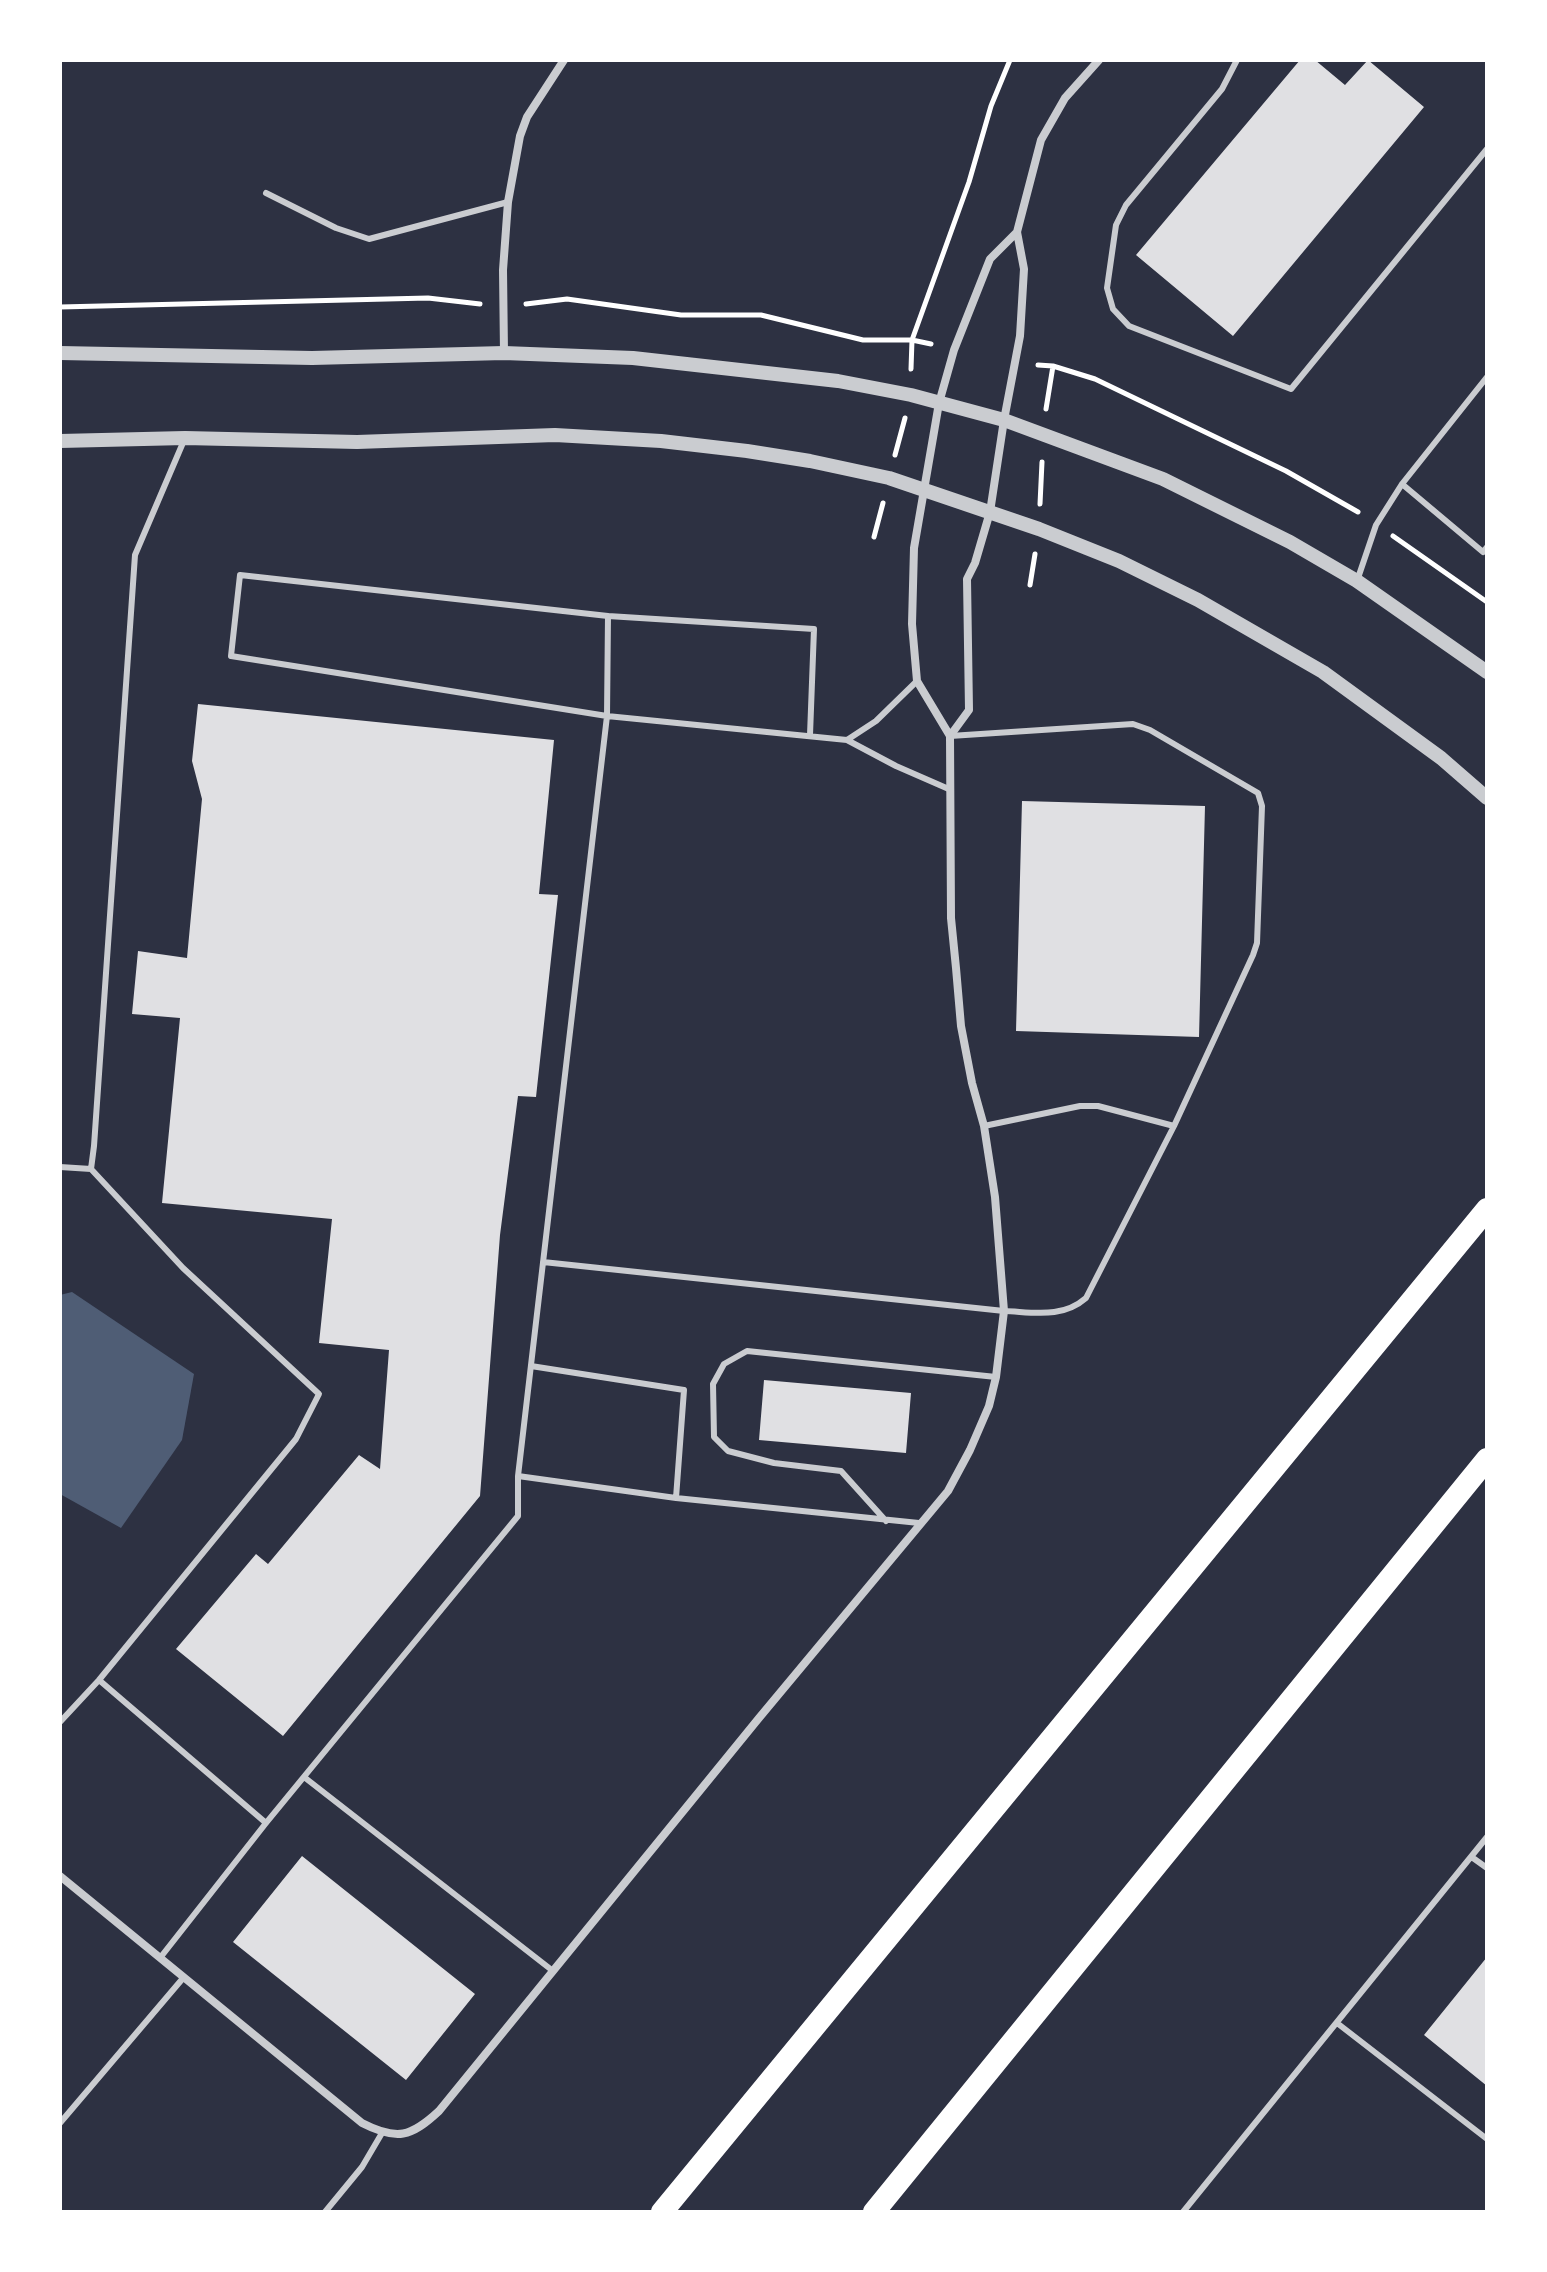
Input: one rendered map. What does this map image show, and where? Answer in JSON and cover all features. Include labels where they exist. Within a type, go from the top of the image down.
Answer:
[{"type":"highway","points":[[662,2212],[1487,1209]]},
{"type":"highway","points":[[874,2212],[1487,1459]]},
{"type":"street","points":[[504,353],[503,270],[508,202],[520,136],[527,117],[564,60]]},
{"type":"street","points":[[950,736],[969,710],[967,579],[990,512],[1020,336],[1024,269],[1017,232],[1041,140],[1065,98],[1099,60]]},
{"type":"street","points":[[60,1876],[362,2123],[382,2133],[406,2133],[420,2128],[439,2111],[948,1491],[989,1406],[1004,1311],[999,1236],[984,1126],[961,1026],[951,918],[950,736],[917,681],[912,608],[914,548],[939,403],[954,350],[990,259],[1017,232]]},
{"type":"street","points":[[60,353],[312,358],[504,353],[633,358],[838,381],[911,395],[1004,420],[1163,479],[1290,542],[1357,581],[1487,672]]},
{"type":"street","points":[[60,441],[185,438],[357,442],[555,435],[661,441],[810,461],[889,478],[1039,529],[1119,561],[1198,600],[1323,672],[1441,758],[1487,798]]},
{"type":"lane","points":[[1237,60],[1222,89],[1126,205],[1116,225],[1107,288],[1113,309],[1129,326],[1291,389],[1487,149]]},
{"type":"lane","points":[[266,193],[336,228],[369,239],[508,202]]},
{"type":"lane","points":[[1357,581],[1376,525],[1402,484],[1487,377]]},
{"type":"lane","points":[[91,1169],[135,555],[185,438]]},
{"type":"lane","points":[[1402,484],[1486,552]]},
{"type":"lane","points":[[810,735],[814,629],[608,616],[240,575],[231,656],[607,716],[847,740],[951,790]]},
{"type":"lane","points":[[160,1958],[266,1823],[518,1516],[518,1476],[607,716],[608,616]]},
{"type":"lane","points":[[847,740],[876,721],[917,681]]},
{"type":"lane","points":[[543,1262],[1004,1311],[1062,1313],[1078,1306],[1086,1298],[1174,1126],[1253,955],[1257,943],[1262,806],[1258,793],[1150,730],[1133,724],[950,736]]},
{"type":"lane","points":[[984,1126],[1080,1106],[1098,1106],[1174,1126]]},
{"type":"lane","points":[[60,1167],[91,1169],[183,1268],[319,1394],[296,1439],[99,1680],[60,1722]]},
{"type":"lane","points":[[886,1521],[841,1471],[774,1463],[728,1451],[714,1437],[713,1384],[724,1364],[747,1351],[996,1377]]},
{"type":"lane","points":[[531,1366],[684,1390],[676,1498]]},
{"type":"lane","points":[[518,1476],[676,1498],[919,1523]]},
{"type":"lane","points":[[99,1680],[266,1823]]},
{"type":"lane","points":[[304,1777],[553,1971]]},
{"type":"lane","points":[[1183,2212],[1487,1837]]},
{"type":"lane","points":[[1473,1858],[1487,1868]]},
{"type":"lane","points":[[60,2123],[184,1977]]},
{"type":"lane","points":[[1337,2023],[1487,2139]]},
{"type":"lane","points":[[325,2212],[362,2167],[382,2133]]},
{"type":"path","points":[[874,537],[911,395],[912,340],[959,211],[991,106],[1010,60]]},
{"type":"path","points":[[60,307],[428,298]]},
{"type":"path","points":[[567,299],[681,315],[761,315],[863,340],[912,340],[954,350]]},
{"type":"path","points":[[1015,364],[1053,366],[1095,379],[1221,439],[1338,500],[1487,602]]},
{"type":"path","points":[[1030,585],[1039,529],[1043,433],[1053,366]]},
{"type":"water","points":[[72,1292],[194,1374],[182,1440],[121,1528],[60,1494],[60,1295]]},
{"type":"building","points":[[1300,60],[1315,60],[1345,85],[1368,60],[1424,107],[1233,336],[1136,255]]},
{"type":"building","points":[[198,704],[554,740],[539,894],[558,895],[536,1097],[518,1096],[500,1235],[480,1496],[283,1736],[176,1649],[256,1554],[268,1564],[359,1455],[380,1469],[389,1350],[319,1343],[332,1219],[162,1203],[180,1018],[132,1014],[138,951],[187,958],[202,799],[192,761]]},
{"type":"building","points":[[1022,801],[1205,806],[1199,1037],[1016,1031]]},
{"type":"building","points":[[764,1380],[911,1393],[906,1453],[759,1440]]},
{"type":"building","points":[[302,1856],[475,1994],[406,2080],[233,1942]]},
{"type":"building","points":[[1487,1957],[1487,2086],[1424,2035]]}]
